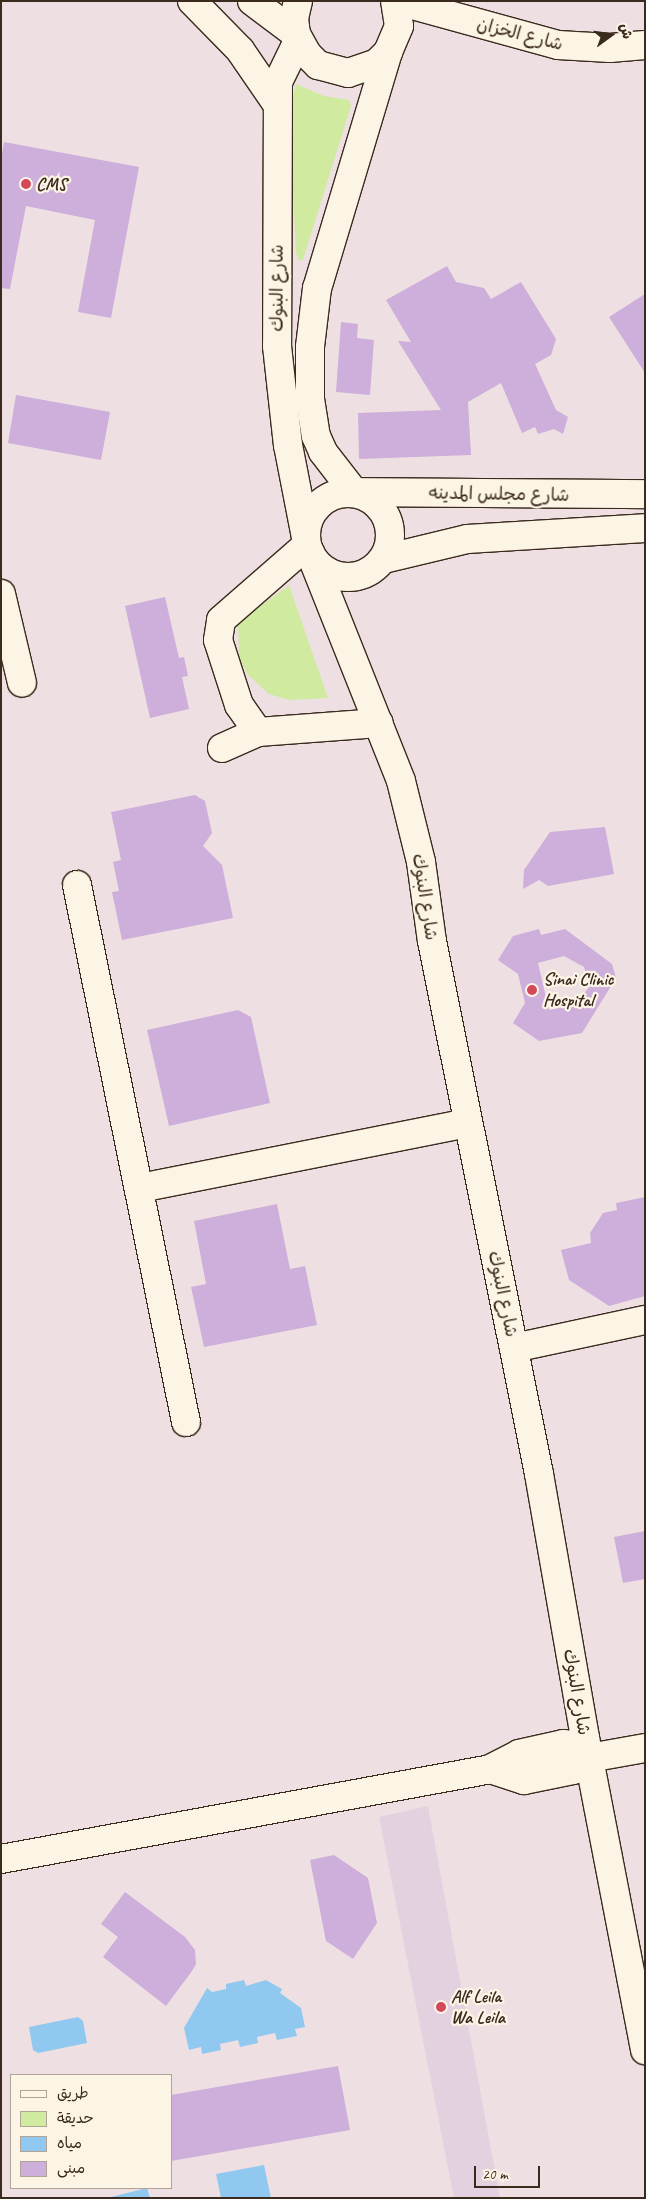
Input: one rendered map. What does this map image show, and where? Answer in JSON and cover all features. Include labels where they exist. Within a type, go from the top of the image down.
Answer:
[{"type":"main road","points":[[192,1],[240,50],[277,104]]},
{"type":"main road","points":[[252,1],[297,38],[318,65],[348,73],[370,67],[388,52]]},
{"type":"main road","points":[[297,38],[294,18],[298,1]]},
{"type":"main road","name":"شارع البنوك","points":[[354,492],[331,466],[316,436],[310,399],[310,347],[317,288],[388,52],[398,26],[397,1]]},
{"type":"main road","name":"شارع الخزان","points":[[397,1],[558,45],[610,48],[645,46]]},
{"type":"main road","name":"شارع البنوك","points":[[297,38],[278,82],[277,104],[277,346],[288,445],[308,545],[380,723],[405,795],[421,862],[432,941],[467,1123],[514,1348],[645,2050]]},
{"type":"main road","points":[[354,492],[376,502],[387,517],[391,535],[384,559],[375,568],[352,578],[327,572],[308,545],[307,526],[318,504],[339,493],[354,492]]},
{"type":"main road","name":"شارع مجلس المدينه","points":[[354,492],[602,496],[645,494]]},
{"type":"main road","points":[[600,529],[602,496]]},
{"type":"main road","name":"شارع مجلس المدينه","points":[[384,559],[467,539],[600,529],[645,528]]},
{"type":"main road","points":[[258,732],[239,705],[218,640],[221,620],[308,545]]},
{"type":"main road","points":[[1,594],[22,683]]},
{"type":"main road","points":[[222,748],[258,732],[380,723]]},
{"type":"main road","points":[[77,885],[186,1422]]},
{"type":"main road","points":[[140,1188],[467,1123]]},
{"type":"main road","points":[[514,1348],[645,1320]]},
{"type":"main road","points":[[1,1859],[490,1769],[518,1754],[567,1744],[589,1758],[645,1748]]},
{"type":"shaded area","name":"Alf Leila Wa Leila","points":[[428,1806],[500,2198],[454,2198],[379,1817]]},
{"type":"green space","points":[[296,84],[324,96],[349,100],[351,106],[303,260],[299,260],[296,253],[289,110]]},
{"type":"green space","points":[[289,585],[328,698],[289,700],[269,694],[248,675],[239,658],[238,623]]},
{"type":"water","points":[[244,1980],[246,1986],[266,1980],[282,1989],[280,1993],[301,2008],[305,2027],[295,2029],[297,2036],[277,2040],[275,2033],[257,2037],[258,2043],[240,2047],[238,2040],[220,2044],[221,2050],[202,2054],[201,2047],[189,2050],[184,2028],[207,1988],[212,1992],[226,1989],[226,1984]]},
{"type":"water","points":[[78,2017],[83,2021],[87,2043],[38,2053],[33,2050],[29,2027]]},
{"type":"water","points":[[264,2165],[271,2198],[221,2198],[216,2174]]},
{"type":"water","points":[[147,2189],[150,2198],[107,2198]]},
{"type":"building","points":[[4,142],[139,167],[111,318],[78,312],[95,220],[26,206],[10,289],[1,288],[1,159]]},
{"type":"building","points":[[447,266],[456,282],[484,288],[491,299],[521,282],[556,339],[551,355],[535,364],[556,410],[568,417],[563,434],[554,429],[538,434],[535,427],[522,433],[501,383],[468,402],[471,455],[359,459],[358,413],[441,410],[398,341],[411,342],[386,300]]},
{"type":"building","points":[[645,294],[645,373],[609,317]]},
{"type":"building","points":[[341,322],[358,324],[357,338],[374,340],[370,395],[336,392]]},
{"type":"building","points":[[16,395],[110,412],[101,460],[8,443]]},
{"type":"building","points":[[165,597],[179,658],[184,657],[188,676],[182,677],[189,709],[150,718],[125,606]]},
{"type":"building","points":[[195,795],[205,801],[212,833],[203,846],[222,865],[233,918],[122,940],[112,892],[119,891],[113,862],[121,860],[111,812]]},
{"type":"building","points":[[605,827],[614,874],[548,886],[539,880],[523,889],[524,870],[550,832]]},
{"type":"building","points":[[539,929],[541,935],[565,929],[612,964],[616,978],[582,1033],[539,1041],[513,1023],[525,1003],[518,974],[498,960],[513,936]],"holes":[[[564,956],[584,967],[590,986],[576,1004],[549,1010],[538,963]]]},
{"type":"building","points":[[238,1010],[251,1017],[270,1103],[169,1126],[147,1030]]},
{"type":"building","points":[[645,1197],[645,1296],[609,1306],[569,1280],[561,1250],[591,1243],[590,1233],[603,1213],[617,1210],[616,1203]]},
{"type":"building","points":[[277,1204],[290,1269],[305,1266],[317,1325],[204,1347],[191,1287],[206,1284],[194,1221]]},
{"type":"building","points":[[645,1531],[645,1579],[623,1583],[614,1537]]},
{"type":"building","points":[[334,1855],[368,1878],[377,1923],[353,1959],[326,1941],[310,1860]]},
{"type":"building","points":[[125,1892],[185,1937],[195,1950],[196,1964],[166,2006],[103,1957],[118,1937],[101,1924]]},
{"type":"building","points":[[338,2066],[350,2130],[172,2161],[172,2095]]},
{"type":"place","name":"CMS","points":[[26,184]]},
{"type":"place","name":"Sinai Clinic Hospital","points":[[532,990]]},
{"type":"place","name":"Alf Leila Wa Leila","points":[[441,2007]]}]
